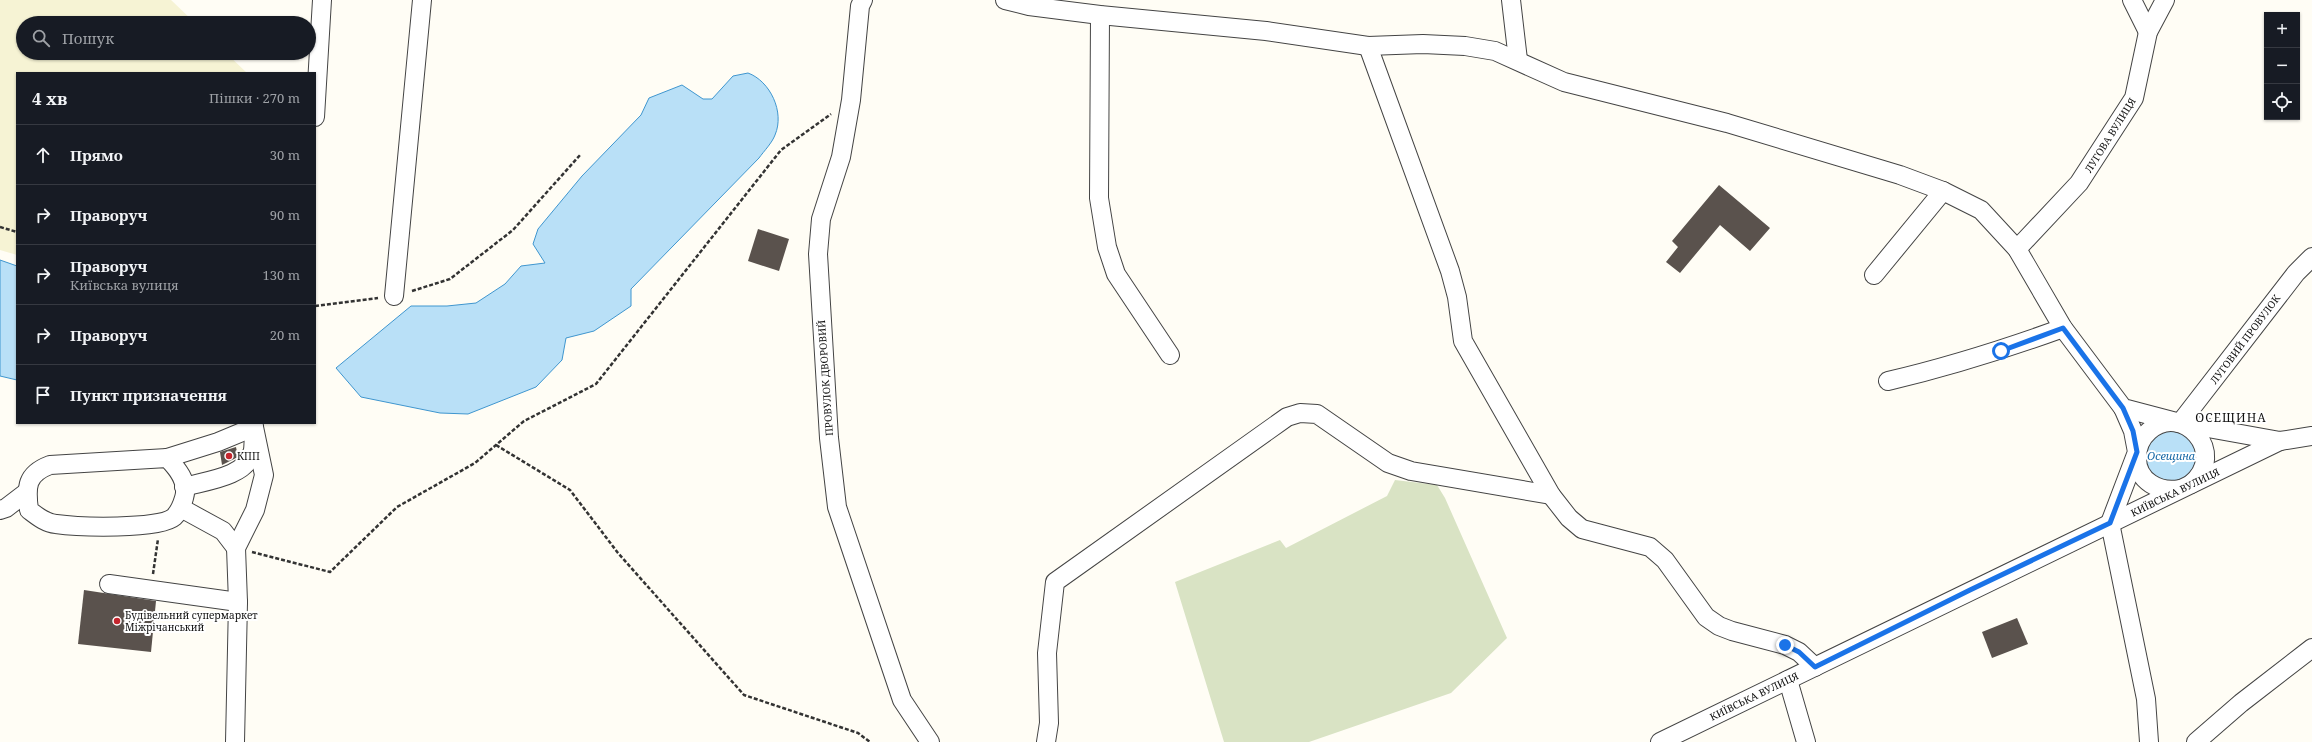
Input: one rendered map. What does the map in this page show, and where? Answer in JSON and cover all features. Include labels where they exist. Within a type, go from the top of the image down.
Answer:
[{"type":"street","points":[[316,100],[322,0]]},
{"type":"street","points":[[394,296],[422,0]]},
{"type":"street","name":"ПРОВУЛОК ДВОРОВИЙ","points":[[863,0],[860,6],[851,100],[841,157],[821,219],[818,254],[825,384],[837,507],[902,700],[930,742]]},
{"type":"street","points":[[1005,0],[1029,6],[1100,15],[1266,31],[1368,46],[1423,44],[1465,46],[1495,51],[1518,60],[1564,82],[1727,123],[1900,175],[1943,191],[1981,210],[2017,249],[2063,328],[2123,408],[2133,431],[2140,471],[2146,479],[2162,490],[2185,487],[2202,470],[2205,451],[2197,434],[2180,424],[2123,408]]},
{"type":"street","points":[[1511,0],[1518,60]]},
{"type":"street","points":[[2132,0],[2148,32]]},
{"type":"street","name":"ЛУГОВА ВУЛИЦЯ","points":[[2017,249],[2080,183],[2134,98],[2148,32],[2165,0]]},
{"type":"street","points":[[1100,15],[1099,198],[1106,247],[1116,274],[1170,355]]},
{"type":"street","points":[[1368,46],[1450,271],[1457,296],[1463,341],[1551,495],[1569,518],[1582,528],[1650,547],[1665,560],[1706,617],[1719,626],[1785,645],[1799,652],[1815,667]]},
{"type":"street","points":[[1874,275],[1943,191]]},
{"type":"street","name":"ЛУГОВИЙ ПРОВУЛОК","points":[[2180,424],[2296,273],[2312,257]]},
{"type":"street","points":[[1888,380],[1935,370],[2001,351],[2063,328]]},
{"type":"street","points":[[1046,742],[1049,722],[1047,653],[1055,582],[1287,418],[1300,413],[1317,414],[1388,463],[1411,472],[1551,495]]},
{"type":"street","points":[[2149,742],[2146,700],[2110,523],[2140,443],[2152,428],[2166,423],[2280,441],[2312,436]]},
{"type":"street","points":[[29,510],[27,492],[31,478],[39,469],[50,465],[167,458],[218,442],[255,425]]},
{"type":"street","points":[[184,487],[233,473],[246,465],[252,454],[255,425]]},
{"type":"street","points":[[235,742],[238,602],[236,548],[255,510],[264,475],[255,425]]},
{"type":"street","name":"КИЇВСЬКА ВУЛИЦЯ","points":[[1660,742],[1970,590],[2280,441]]},
{"type":"street","points":[[3,509],[29,510],[41,519],[55,524],[135,526],[160,523],[173,517],[180,508],[185,493],[182,477],[176,467],[167,458]]},
{"type":"street","points":[[3,509],[27,492]]},
{"type":"street","points":[[180,508],[223,531],[236,548]]},
{"type":"street","points":[[109,584],[238,602]]},
{"type":"street","points":[[2196,742],[2241,703],[2312,648]]},
{"type":"street","points":[[1788,680],[1806,742]]},
{"type":"path","points":[[236,548],[330,572],[397,507],[476,463],[524,421],[596,384],[781,150],[851,100]]},
{"type":"path","points":[[316,306],[394,296],[450,279],[513,230],[580,154]]},
{"type":"path","points":[[0,227],[16,232]]},
{"type":"path","points":[[496,445],[570,490],[618,553],[744,695],[858,733],[870,742]]},
{"type":"path","points":[[151,590],[160,523]]},
{"type":"shaded area","points":[[0,0],[171,0],[188,16],[16,16],[16,60],[233,60],[246,72],[16,72],[16,255],[0,250]]},
{"type":"green space","points":[[1395,480],[1437,485],[1445,498],[1507,638],[1451,693],[1309,742],[1224,742],[1175,582],[1280,540],[1286,548],[1387,496]]},
{"type":"water","points":[[748,73],[756,77],[769,90],[777,107],[778,126],[774,138],[770,144],[759,158],[631,289],[631,306],[594,331],[566,338],[562,360],[536,387],[468,414],[440,413],[361,397],[336,368],[411,306],[447,306],[476,303],[505,284],[521,266],[545,263],[533,244],[538,229],[582,176],[641,115],[649,98],[682,85],[703,99],[712,99],[733,76]]},
{"type":"water","points":[[0,260],[16,266],[16,380],[0,376]]},
{"type":"water","name":"Осещина","points":[[2165,430],[2175,430],[2189,437],[2196,451],[2196,461],[2189,475],[2175,482],[2165,482],[2155,478],[2148,471],[2144,461],[2144,451],[2148,441],[2155,434]]},
{"type":"building","points":[[1719,185],[1770,228],[1750,251],[1720,225],[1680,273],[1666,262],[1678,247],[1672,241]]},
{"type":"building","points":[[758,229],[789,239],[779,271],[748,261]]},
{"type":"building","name":"КПП","points":[[236,447],[238,457],[222,465],[220,452]]},
{"type":"building","name":"Будівельний супермаркет Міжрічанський","points":[[84,590],[156,601],[151,652],[78,644]]},
{"type":"building","points":[[2017,618],[2028,644],[1992,658],[1982,632]]},
{"type":"place","name":"КПП","points":[[229,456]]},
{"type":"place","name":"Будівельний супермаркет Міжрічанський","points":[[117,621]]},
{"type":"district","name":"ОСЕЩИНА","points":[[2231,418]]},
{"type":"route","points":[[1785,645],[1799,652],[1815,667],[1970,590],[2110,523],[2137,452],[2133,431],[2123,408],[2063,328],[2001,351]]}]
